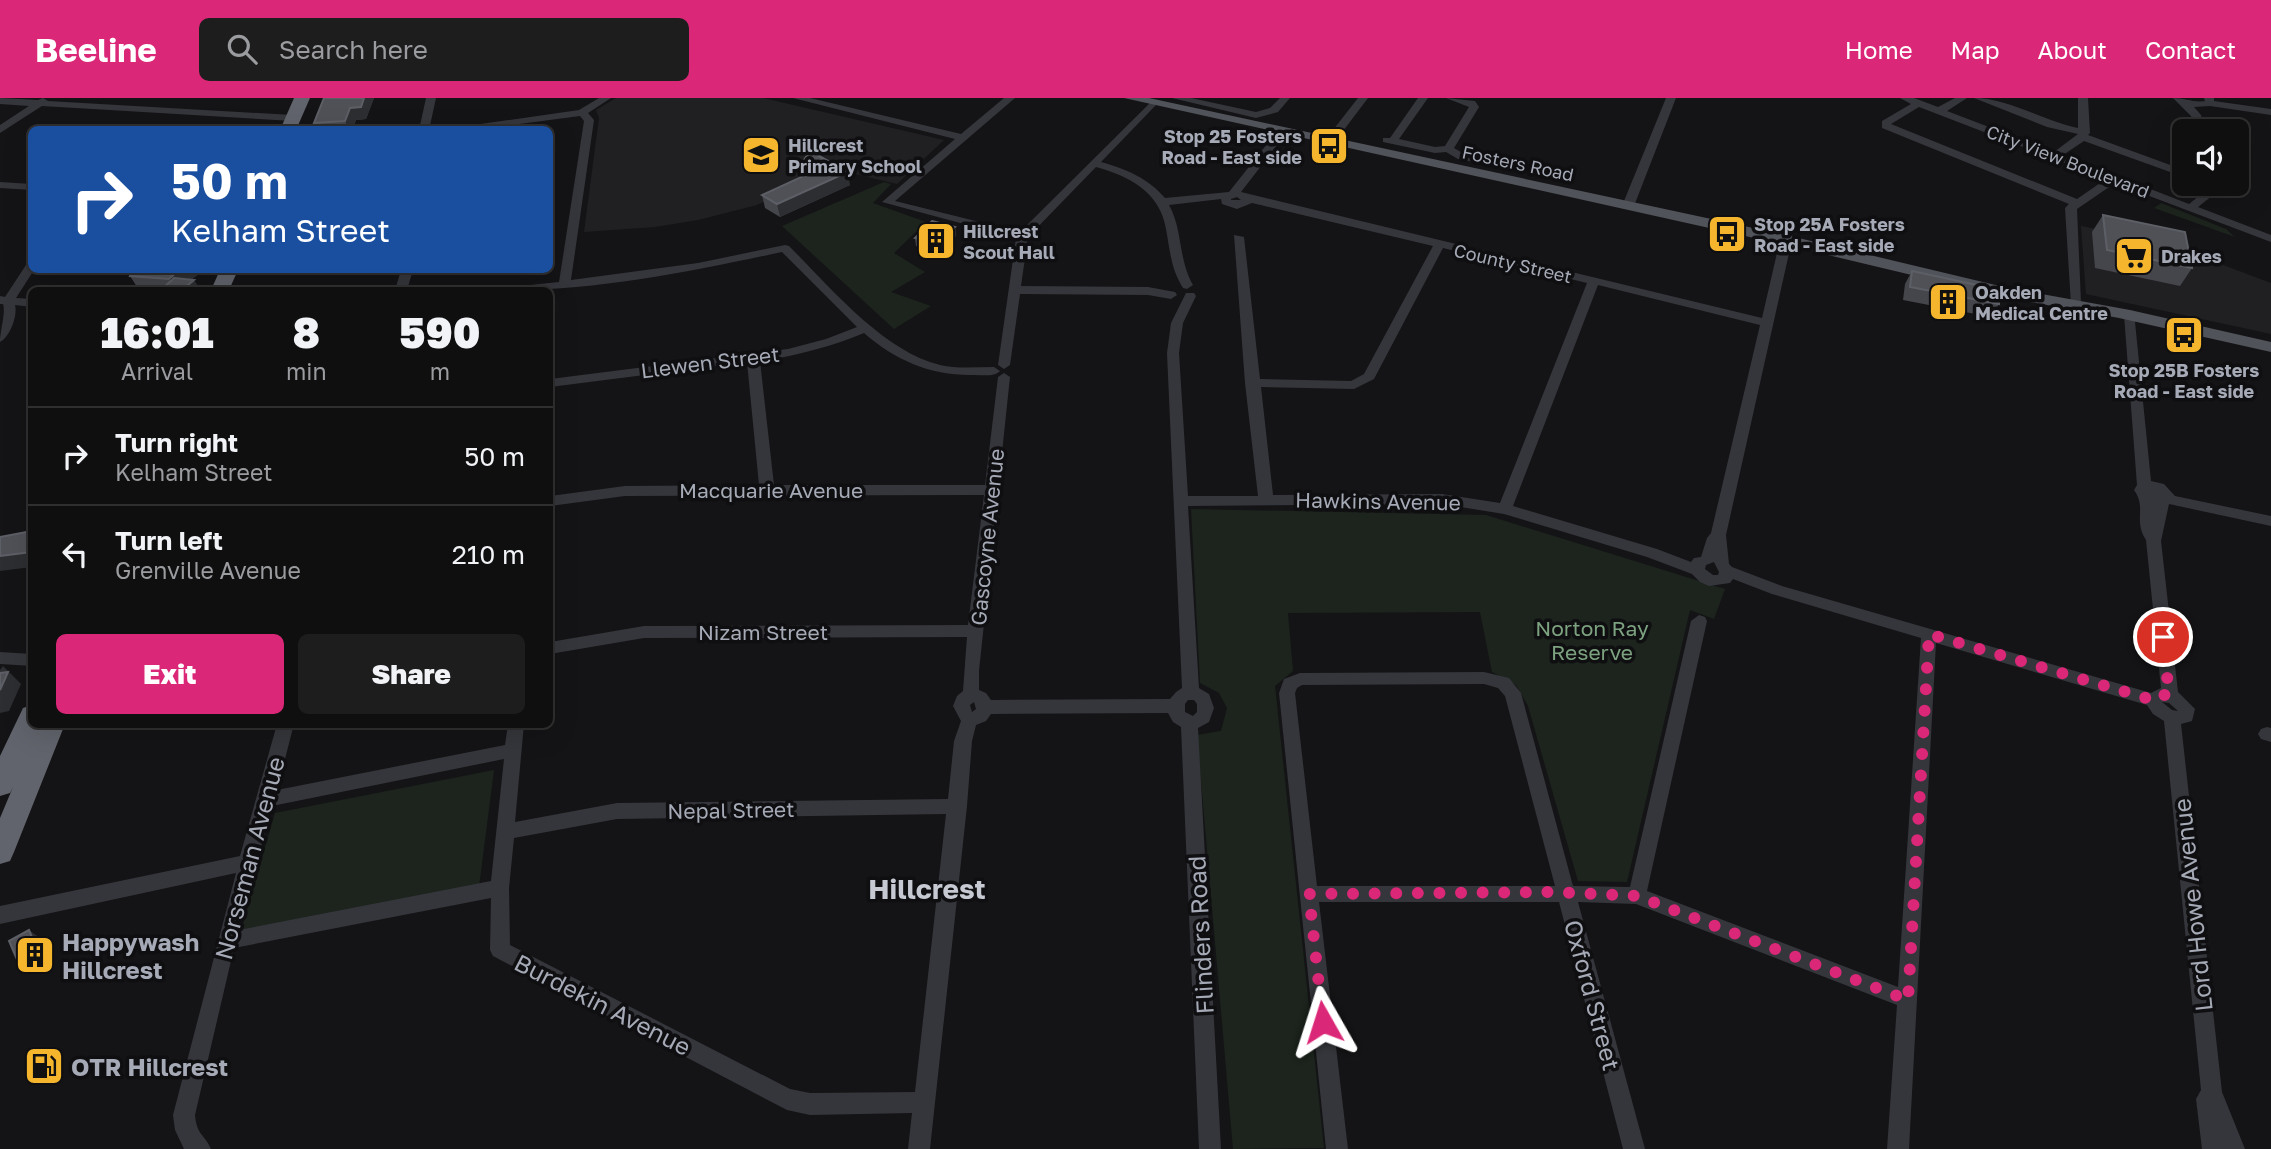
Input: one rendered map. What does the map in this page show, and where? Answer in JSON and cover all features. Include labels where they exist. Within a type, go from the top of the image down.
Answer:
[{"type":"highway","points":[[298,123],[302,98]]},
{"type":"highway","points":[[298,123],[316,98]]},
{"type":"highway","points":[[0,785],[28,724]]},
{"type":"highway","points":[[0,852],[49,728]]},
{"type":"main road","name":"Fosters Road","points":[[1131,98],[1786,240],[2074,307],[2130,315]]},
{"type":"main road","name":"Fosters Road","points":[[1897,266],[2075,302],[2271,347]]},
{"type":"street","points":[[425,126],[431,98]]},
{"type":"street","points":[[476,126],[582,113],[606,98]]},
{"type":"street","points":[[798,98],[963,138]]},
{"type":"street","points":[[1010,98],[887,202],[1022,236],[1153,103]]},
{"type":"street","points":[[1177,98],[1256,115],[1274,110],[1285,98]]},
{"type":"street","points":[[1330,141],[1363,98]]},
{"type":"street","points":[[1423,98],[1390,140],[1435,150],[1448,149],[1462,157],[1492,164]]},
{"type":"street","points":[[1448,149],[1475,107],[1472,103],[1451,98]]},
{"type":"street","points":[[1628,206],[1671,98]]},
{"type":"street","name":"City View Boulevard","points":[[1905,98],[2271,239]]},
{"type":"street","points":[[1939,111],[1962,98]]},
{"type":"street","points":[[1979,98],[2172,169]]},
{"type":"street","points":[[2083,98],[2084,135]]},
{"type":"street","points":[[2181,99],[2271,112]]},
{"type":"street","points":[[0,101],[44,100],[298,123]]},
{"type":"street","points":[[0,130],[44,100]]},
{"type":"street","points":[[1919,103],[1886,123],[1886,126],[2076,203]]},
{"type":"street","points":[[564,285],[589,120],[582,113]]},
{"type":"street","points":[[1238,197],[1283,131]]},
{"type":"street","points":[[2055,156],[2084,135]]},
{"type":"street","points":[[1093,163],[1127,172],[1149,186],[1163,202],[1171,223],[1177,269],[1173,354],[1191,695]]},
{"type":"street","points":[[2075,302],[2071,212],[2076,203],[2114,179]]},
{"type":"street","points":[[0,185],[28,187]]},
{"type":"street","name":"County Street","points":[[1163,202],[1212,196],[1238,197],[1765,322]]},
{"type":"street","points":[[2190,208],[2205,196]]},
{"type":"street","name":"Gascoyne Avenue","points":[[978,713],[964,716],[960,707],[971,697],[971,671],[993,490],[1001,371],[1022,236]]},
{"type":"street","points":[[1238,237],[1266,500]]},
{"type":"street","points":[[1713,568],[1722,539],[1718,536],[1765,322],[1786,240]]},
{"type":"street","points":[[1252,383],[1353,385],[1369,376],[1439,245]]},
{"type":"street","points":[[546,287],[698,267],[785,248],[867,327],[899,353],[934,368],[1001,371]]},
{"type":"street","points":[[4,301],[28,269]]},
{"type":"street","points":[[1177,269],[1188,290]]},
{"type":"street","points":[[1505,509],[1592,282]]},
{"type":"street","points":[[1015,290],[1148,291],[1174,295],[1188,290]]},
{"type":"street","points":[[1174,295],[1188,290]]},
{"type":"street","points":[[4,301],[28,303]]},
{"type":"street","points":[[0,338],[11,310],[4,301]]},
{"type":"street","points":[[2130,315],[2144,458],[2157,493],[2156,537],[2153,539],[2161,698]]},
{"type":"street","name":"Llewen Street","points":[[553,383],[753,358],[830,342],[867,327]]},
{"type":"street","points":[[753,358],[768,490]]},
{"type":"street","name":"Macquarie Avenue","points":[[553,501],[625,491],[993,490]]},
{"type":"street","points":[[2157,493],[2271,522]]},
{"type":"street","name":"Hawkins Avenue","points":[[1181,501],[1442,499],[1505,509],[1652,553],[1713,568],[1777,590],[1929,634],[2161,698]]},
{"type":"street","points":[[1637,896],[1699,621]]},
{"type":"street","name":"Nizam Street","points":[[553,647],[644,632],[977,631]]},
{"type":"street","points":[[1898,1149],[1929,634]]},
{"type":"street","points":[[0,658],[28,660]]},
{"type":"street","name":"Oxford Street","points":[[1309,894],[1287,693],[1290,684],[1300,679],[1484,678],[1503,683],[1513,694],[1634,1149]]},
{"type":"street","points":[[1191,695],[1203,698],[1208,711],[1204,718],[1189,722],[1175,714],[1174,706],[1179,698],[1191,695]]},
{"type":"street","name":"Lord Howe Avenue","points":[[2161,698],[2188,709],[2183,718],[2172,717],[2212,1094],[2219,1106],[2224,1130],[2234,1149]]},
{"type":"street","points":[[919,1149],[964,741],[978,713],[1174,706]]},
{"type":"street","name":"Flinders Road","points":[[1189,722],[1210,1149]]},
{"type":"street","name":"Norseman Avenue","points":[[200,1149],[192,1143],[185,1130],[184,1115],[226,941],[285,728]]},
{"type":"street","name":"Burdekin Avenue","points":[[516,728],[500,888],[500,950],[787,1099],[810,1104],[923,1102]]},
{"type":"street","points":[[264,800],[513,750]]},
{"type":"street","name":"Nepal Street","points":[[506,832],[617,811],[958,806]]},
{"type":"street","points":[[0,915],[248,862]]},
{"type":"street","points":[[226,941],[500,888]]},
{"type":"street","points":[[1336,1149],[1309,894],[1566,893],[1637,896],[1908,1000]]},
{"type":"street","name":"Lord Howe Avenue","points":[[2212,1094],[2207,1099],[2213,1149]]},
{"type":"shaded area","name":"Hillcrest Primary School","points":[[616,98],[763,98],[944,140],[897,184],[834,169],[757,205],[698,220],[655,227],[584,232],[599,118],[596,110]]},
{"type":"shaded area","points":[[2081,226],[2165,243],[2271,283],[2271,334],[2086,294]]},
{"type":"green space","points":[[884,182],[891,184],[873,203],[926,222],[894,253],[925,272],[891,292],[931,306],[894,329],[782,226]]},
{"type":"green space","points":[[2161,203],[2226,229],[2235,237],[2154,208]]},
{"type":"green space","name":"Norton Ray Reserve","points":[[1191,509],[1486,515],[1725,589],[1714,619],[1690,610],[1627,882],[1578,881],[1528,706],[1516,685],[1492,672],[1480,612],[1288,613],[1293,671],[1275,686],[1324,1148],[1233,1149],[1197,735],[1221,731],[1227,708],[1219,693],[1200,683]]},
{"type":"green space","points":[[494,770],[479,887],[240,934],[275,813]]},
{"type":"building","points":[[324,98],[364,98],[361,107],[350,108],[345,121],[314,123]]},
{"type":"building","points":[[810,151],[848,172],[777,204],[762,195],[819,169],[804,160]]},
{"type":"building","points":[[2103,215],[2185,232],[2192,268],[2107,250]]},
{"type":"building","points":[[932,221],[955,227],[936,244],[915,238]]},
{"type":"building","points":[[1912,271],[2000,290],[1999,304],[1910,287]]},
{"type":"building","points":[[132,273],[176,273],[169,279],[130,276]]},
{"type":"building","points":[[174,278],[194,280],[186,287],[164,287]]},
{"type":"building","points":[[28,532],[28,552],[0,556],[0,537]]},
{"type":"building","points":[[8,672],[0,690],[0,673]]},
{"type":"building","points":[[29,930],[38,952],[18,962],[9,941]]},
{"type":"place","name":"Stop 25 Fosters Road - East side","points":[[1329,146]]},
{"type":"place","name":"Hillcrest Primary School","points":[[761,155]]},
{"type":"place","name":"Stop 25A Fosters Road - East side","points":[[1727,234]]},
{"type":"place","name":"Hillcrest Scout Hall","points":[[936,241]]},
{"type":"place","name":"Drakes","points":[[2134,256]]},
{"type":"place","name":"Oakden Medical Centre","points":[[1948,302]]},
{"type":"place","name":"Stop 25B Fosters Road - East side","points":[[2184,335]]},
{"type":"place","name":"Happywash Hillcrest","points":[[35,955]]},
{"type":"place","name":"OTR Hillcrest","points":[[44,1066]]},
{"type":"district","name":"Hillcrest","points":[[927,888]]},
{"type":"route","points":[[1323,1022],[1309,894],[1556,892],[1637,896],[1908,1000],[1929,634],[2153,700],[2158,695],[2169,695],[2163,637]]}]
